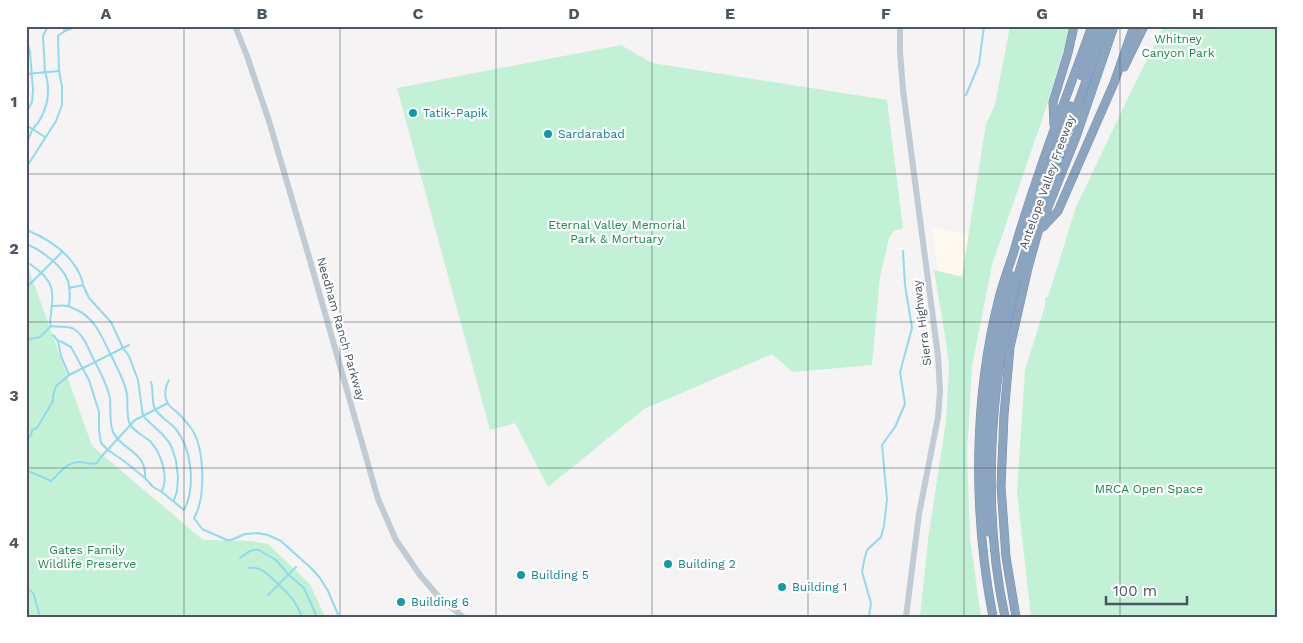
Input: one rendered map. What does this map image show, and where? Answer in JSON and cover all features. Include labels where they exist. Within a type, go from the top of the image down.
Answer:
[{"type":"highway","points":[[1054,130],[1053,102],[1074,26]]},
{"type":"highway","name":"Antelope Valley Freeway","points":[[993,617],[983,551],[979,488],[980,438],[986,369],[999,298],[1025,214],[1092,26]]},
{"type":"highway","points":[[1000,617],[990,545],[986,481],[988,426],[996,350],[1012,280],[1024,240],[1100,26]]},
{"type":"highway","points":[[1005,617],[995,550],[991,488],[995,406],[1002,349],[1017,280],[1028,241],[1106,26]]},
{"type":"highway","name":"Antelope Valley Freeway","points":[[1016,617],[1008,572],[1001,486],[1002,439],[1010,348],[1038,232],[1076,137],[1114,26]]},
{"type":"highway","points":[[1038,232],[1058,211],[1114,83],[1134,26]]},
{"type":"highway","points":[[1114,83],[1144,26]]},
{"type":"street","name":"Needham Ranch Parkway","points":[[235,26],[269,121],[378,499],[396,540],[420,574],[438,596],[463,617]]},
{"type":"street","name":"Sierra Highway","points":[[900,26],[903,90],[938,356],[940,385],[938,417],[919,514],[906,617]]},
{"type":"shaded area","points":[[932,227],[969,234],[962,277],[938,273]]},
{"type":"green space","points":[[1010,26],[1069,26],[1067,39],[1044,114],[992,265],[972,366],[967,454],[970,538],[981,617],[920,617],[928,540],[946,421],[949,367],[934,270],[962,277],[986,124],[995,105]]},
{"type":"green space","name":"MRCA Open Space","points":[[1164,26],[1277,26],[1277,617],[1031,617],[1017,492],[1025,370],[1045,306],[1045,298],[1048,297],[1076,207]]},
{"type":"green space","name":"Eternal Valley Memorial Park & Mortuary","points":[[621,45],[652,63],[887,100],[903,228],[894,231],[889,238],[880,277],[872,365],[793,372],[772,354],[644,409],[548,487],[515,423],[490,430],[397,88]]},
{"type":"green space","name":"Gates Family Wildlife Preserve","points":[[26,261],[92,446],[203,540],[252,541],[268,544],[310,584],[325,617],[26,617]]},
{"type":"waterway","points":[[26,144],[41,117],[48,98],[43,36],[48,26]]},
{"type":"waterway","points":[[62,26],[65,31]]},
{"type":"waterway","points":[[26,168],[56,121],[62,105],[58,36],[77,26]]},
{"type":"waterway","points":[[966,95],[979,64],[984,26]]},
{"type":"waterway","points":[[26,37],[30,52],[33,90],[32,102],[26,113]]},
{"type":"waterway","points":[[26,74],[59,71]]},
{"type":"waterway","points":[[26,125],[45,137]]},
{"type":"waterway","points":[[27,230],[61,250],[74,265],[83,283]]},
{"type":"waterway","points":[[26,244],[50,259],[65,275],[69,287],[69,305]]},
{"type":"waterway","points":[[869,617],[871,603],[862,572],[867,550],[881,537],[884,526],[887,499],[882,445],[895,427],[905,404],[900,372],[912,328],[905,285],[903,251]]},
{"type":"waterway","points":[[26,288],[62,252]]},
{"type":"waterway","points":[[30,264],[45,277],[52,289],[51,326]]},
{"type":"waterway","points":[[69,288],[83,285],[89,298],[111,322],[123,348],[129,356],[138,380],[143,416],[162,434],[172,448],[178,477],[174,500]]},
{"type":"waterway","points":[[52,306],[68,306],[77,310],[89,318],[98,329],[124,383],[131,427],[150,441],[158,452],[163,465],[165,479],[162,491]]},
{"type":"waterway","points":[[26,340],[40,337],[51,326],[71,328],[78,332],[86,344],[107,388],[110,398],[113,432],[122,443],[138,456],[145,469],[145,478]]},
{"type":"waterway","points":[[53,335],[58,341],[61,356],[69,375]]},
{"type":"waterway","points":[[60,341],[71,347],[89,380],[99,412],[101,443],[145,478],[153,487],[184,510],[188,501],[191,479],[188,457],[181,436],[155,409],[151,382]]},
{"type":"waterway","points":[[26,439],[31,435],[32,430],[37,428],[53,401],[56,386],[69,375],[129,345]]},
{"type":"waterway","points":[[169,380],[165,391],[167,402],[191,428],[199,448],[202,486],[201,498],[194,518],[202,529],[227,540],[245,534],[258,533],[281,541],[320,578],[339,617]]},
{"type":"waterway","points":[[26,470],[51,481],[72,463],[97,463],[135,420],[168,403]]},
{"type":"waterway","points":[[240,558],[248,552],[259,550],[276,560],[304,588],[317,617]]},
{"type":"waterway","points":[[268,595],[296,567]]},
{"type":"waterway","points":[[249,568],[262,570],[287,592],[298,607],[302,617]]},
{"type":"waterway","points":[[29,590],[34,595],[40,617]]},
{"type":"place","name":"Tatik-Papik","points":[[413,113]]},
{"type":"place","name":"Sardarabad","points":[[548,134]]},
{"type":"place","name":"Building 2","points":[[668,564]]},
{"type":"place","name":"Building 5","points":[[521,575]]},
{"type":"place","name":"Building 1","points":[[782,587]]},
{"type":"place","name":"Building 6","points":[[401,602]]},
{"type":"park label","name":"Whitney Canyon Park","points":[[1178,46]]}]
